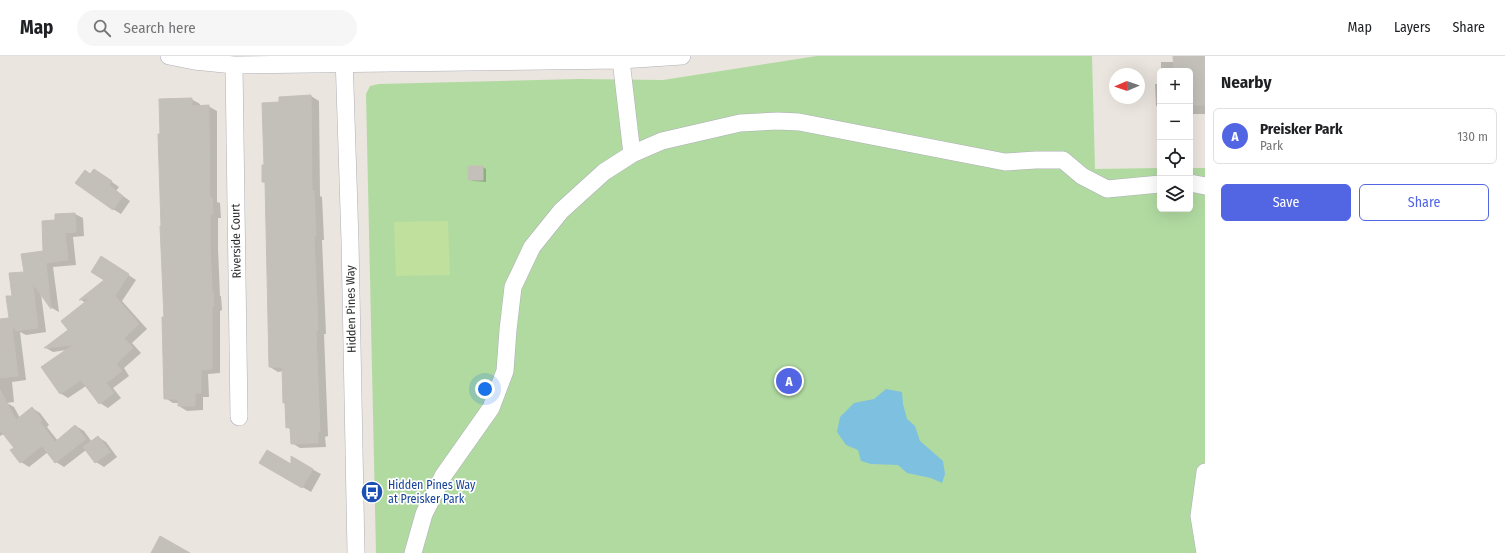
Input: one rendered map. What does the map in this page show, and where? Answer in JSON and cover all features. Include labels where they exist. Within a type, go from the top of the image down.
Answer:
[{"type":"street","points":[[169,56],[194,61],[234,65],[344,60],[621,60],[682,56]]},
{"type":"street","name":"Hidden Pines Way","points":[[344,60],[350,248],[356,553]]},
{"type":"street","points":[[621,60],[632,154]]},
{"type":"street","name":"Riverside Court","points":[[234,65],[239,417]]},
{"type":"street","points":[[413,553],[424,514],[442,476],[491,408],[505,371],[508,330],[514,287],[532,247],[561,211],[604,172],[632,154],[662,141],[740,123],[778,121],[799,122],[1005,162],[1063,160],[1082,176],[1107,189],[1157,184]]},
{"type":"street","points":[[1193,184],[1205,186]]},
{"type":"street","points":[[1205,472],[1199,516],[1205,553]]},
{"type":"green space","points":[[817,56],[1092,56],[1095,169],[1157,168],[1157,212],[1193,212],[1193,168],[1205,168],[1205,553],[376,553],[366,94],[370,86],[379,84],[578,79],[663,80]]},
{"type":"green space","points":[[448,221],[450,275],[396,276],[394,222]]},
{"type":"water","points":[[886,389],[902,392],[903,404],[907,419],[915,426],[920,441],[943,461],[945,474],[942,483],[931,478],[907,473],[898,465],[871,464],[861,461],[858,450],[846,445],[837,432],[840,417],[854,403],[874,399]]},
{"type":"building","points":[[1173,56],[1205,56],[1205,105],[1193,105],[1193,68],[1174,68]]},
{"type":"building","points":[[311,95],[312,191],[314,191],[316,236],[314,236],[320,432],[318,432],[318,443],[291,444],[290,427],[286,428],[285,403],[283,403],[282,367],[269,367],[265,182],[262,182],[262,165],[264,165],[262,103],[279,102],[279,97]]},
{"type":"building","points":[[192,98],[192,106],[209,105],[210,198],[212,197],[213,214],[210,214],[212,291],[214,306],[212,306],[212,369],[201,370],[201,393],[195,393],[195,406],[178,406],[178,399],[164,399],[162,317],[164,317],[158,134],[160,134],[159,99]]},
{"type":"building","points":[[468,166],[483,166],[483,180],[468,180]]},
{"type":"building","points":[[94,169],[112,181],[109,185],[123,196],[113,210],[75,183],[85,170],[90,174]]},
{"type":"building","points":[[75,213],[76,232],[65,233],[68,260],[46,263],[51,309],[33,284],[38,328],[16,331],[12,325],[18,376],[0,378],[0,319],[9,318],[6,296],[12,296],[9,273],[24,272],[21,254],[43,251],[42,221],[55,220],[55,214]]},
{"type":"building","points":[[101,256],[129,274],[115,296],[139,324],[124,338],[133,348],[116,364],[122,371],[106,383],[114,393],[99,404],[81,380],[60,394],[41,367],[73,345],[44,348],[68,330],[61,321],[90,298],[79,300],[104,280],[91,272]]},
{"type":"building","points":[[0,390],[16,420],[32,407],[42,420],[40,422],[55,442],[75,425],[86,439],[55,463],[42,446],[20,463],[10,450],[14,448],[0,430]]},
{"type":"building","points":[[98,436],[110,452],[95,463],[83,447]]},
{"type":"building","points":[[267,450],[291,464],[291,456],[313,469],[302,488],[259,463]]},
{"type":"building","points":[[160,536],[190,553],[151,553]]},
{"type":"place","name":"Preisker Park","points":[[789,381]]},
{"type":"place","name":"Hidden Pines Way at Preisker Park","points":[[372,492]]}]
